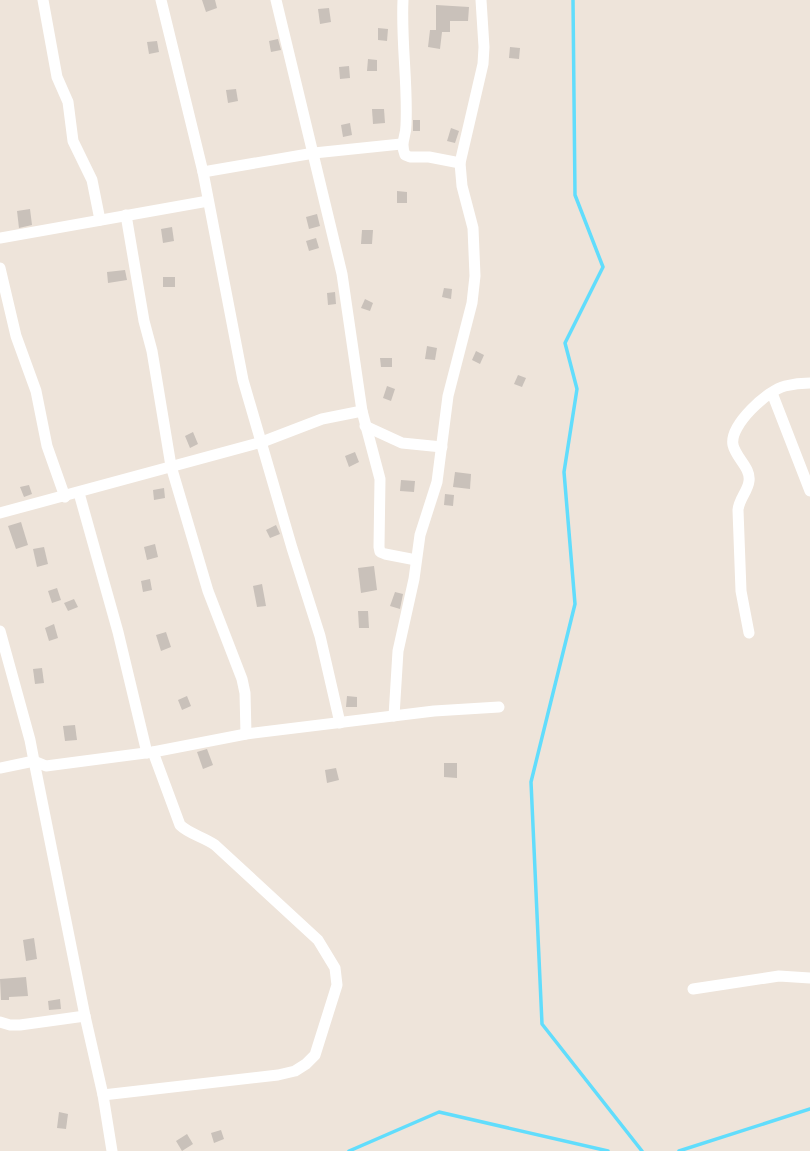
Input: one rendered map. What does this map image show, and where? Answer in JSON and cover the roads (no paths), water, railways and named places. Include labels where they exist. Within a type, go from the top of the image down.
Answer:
[{"type":"street","points":[[42,0],[57,77],[68,102],[73,141],[92,180],[100,220]]},
{"type":"street","points":[[161,0],[203,172],[243,380],[292,548],[320,636],[340,723]]},
{"type":"street","points":[[276,0],[342,274],[362,411],[380,479],[380,552],[416,560]]},
{"type":"street","points":[[403,0],[402,29],[406,125],[401,144],[405,155],[410,157],[429,157],[460,162]]},
{"type":"street","points":[[394,716],[398,651],[414,580],[420,535],[437,482],[448,396],[472,303],[475,276],[473,228],[462,186],[460,162],[483,64],[484,47],[481,0]]},
{"type":"street","points":[[203,172],[314,153],[401,144]]},
{"type":"street","points":[[0,238],[208,201]]},
{"type":"street","points":[[126,215],[144,321],[152,351],[171,466],[208,591],[242,679],[245,692],[246,734]]},
{"type":"street","points":[[0,268],[11,320],[36,391],[47,446],[65,497]]},
{"type":"street","points":[[749,633],[741,592],[738,510],[739,502],[749,483],[749,474],[733,445],[734,433],[741,420],[772,393],[784,386],[810,382]]},
{"type":"street","points":[[772,393],[810,491]]},
{"type":"street","points":[[0,513],[65,497],[171,466],[262,442],[322,419],[362,411]]},
{"type":"street","points":[[365,426],[402,443],[442,447]]},
{"type":"street","points":[[79,493],[150,752],[180,825],[185,830],[206,838],[318,940],[335,968],[337,985],[316,1055],[295,1071],[278,1075],[103,1095]]},
{"type":"street","points":[[0,631],[30,740],[85,1016],[103,1095],[112,1151]]},
{"type":"street","points":[[0,768],[34,761],[46,766],[150,752],[246,734],[434,711],[499,708]]},
{"type":"street","points":[[692,989],[779,976],[810,978]]},
{"type":"street","points":[[0,1022],[10,1026],[85,1016]]},
{"type":"waterway","points":[[573,0],[575,195],[603,267],[565,343],[577,389],[564,472],[575,604],[531,782],[542,1024],[642,1151]]},
{"type":"waterway","points":[[679,1151],[810,1109]]},
{"type":"waterway","points":[[349,1151],[439,1112],[608,1151]]}]
